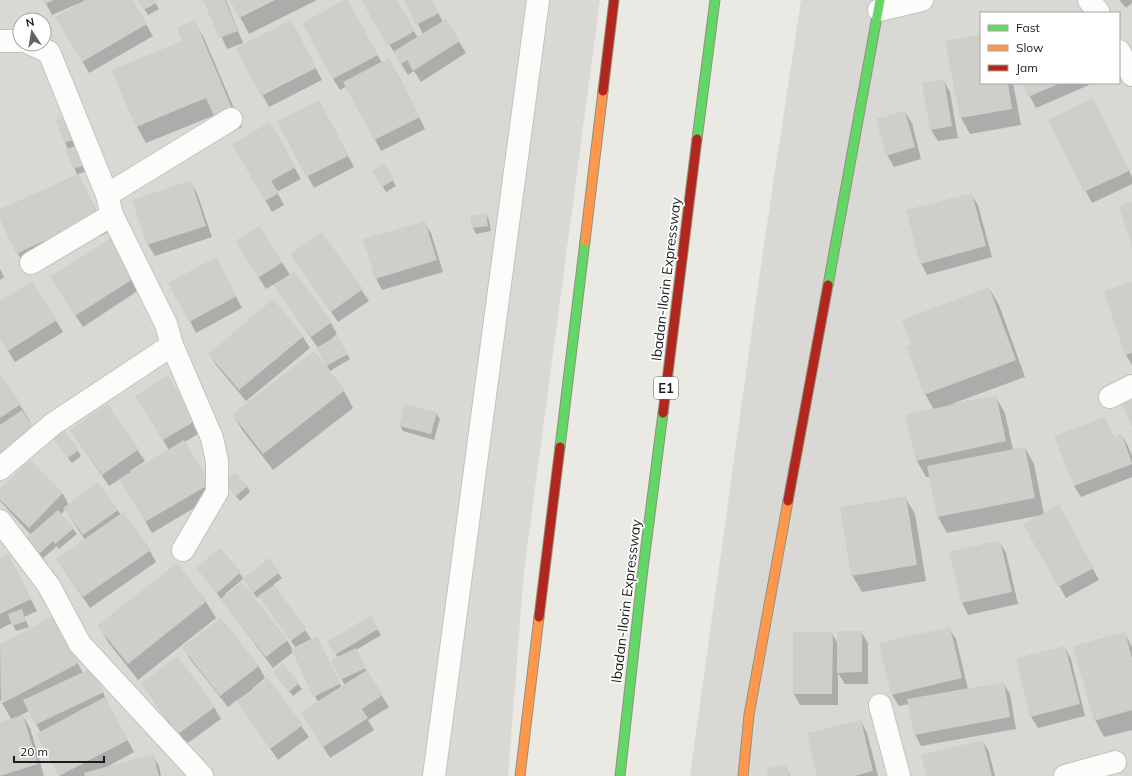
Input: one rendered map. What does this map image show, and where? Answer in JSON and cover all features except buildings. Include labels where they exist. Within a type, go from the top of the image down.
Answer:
[{"type":"main road","points":[[520,776],[614,0]]},
{"type":"main road","name":"Ibadan-Ilorin Expressway","points":[[620,776],[642,577],[715,0]]},
{"type":"main road","points":[[743,776],[749,716],[879,5]]},
{"type":"street","points":[[434,776],[538,0]]},
{"type":"street","points":[[879,5],[922,0]]},
{"type":"street","points":[[1089,0],[1098,12]]},
{"type":"street","points":[[0,41],[12,42]]},
{"type":"street","points":[[49,52],[109,205],[166,324],[172,345],[212,438],[217,461],[217,492],[183,550]]},
{"type":"street","points":[[1120,53],[1132,75]]},
{"type":"street","points":[[31,263],[109,205],[231,119]]},
{"type":"street","points":[[0,469],[53,424],[172,345]]},
{"type":"street","points":[[1110,397],[1132,386]]},
{"type":"street","points":[[0,521],[49,586],[80,644],[202,776]]},
{"type":"street","points":[[880,705],[899,776]]},
{"type":"street","points":[[1065,776],[1115,762]]},
{"type":"shaded area","points":[[0,0],[600,0],[524,571],[508,776],[0,776]]},
{"type":"shaded area","points":[[801,0],[1132,0],[1132,776],[690,776],[762,258]]},
{"type":"traffic: fast","points":[[697,139],[715,0]]},
{"type":"traffic: fast","points":[[828,285],[880,0]]},
{"type":"traffic: fast","points":[[560,447],[585,241]]},
{"type":"traffic: fast","points":[[620,776],[642,577],[663,413]]},
{"type":"traffic: slow","points":[[585,241],[603,91]]},
{"type":"traffic: slow","points":[[743,776],[749,715],[788,501]]},
{"type":"traffic: slow","points":[[520,776],[539,617]]},
{"type":"traffic: jam","points":[[603,91],[614,0]]},
{"type":"traffic: jam","points":[[663,413],[697,139]]},
{"type":"traffic: jam","points":[[788,501],[828,285]]},
{"type":"traffic: jam","points":[[539,617],[560,447]]}]
